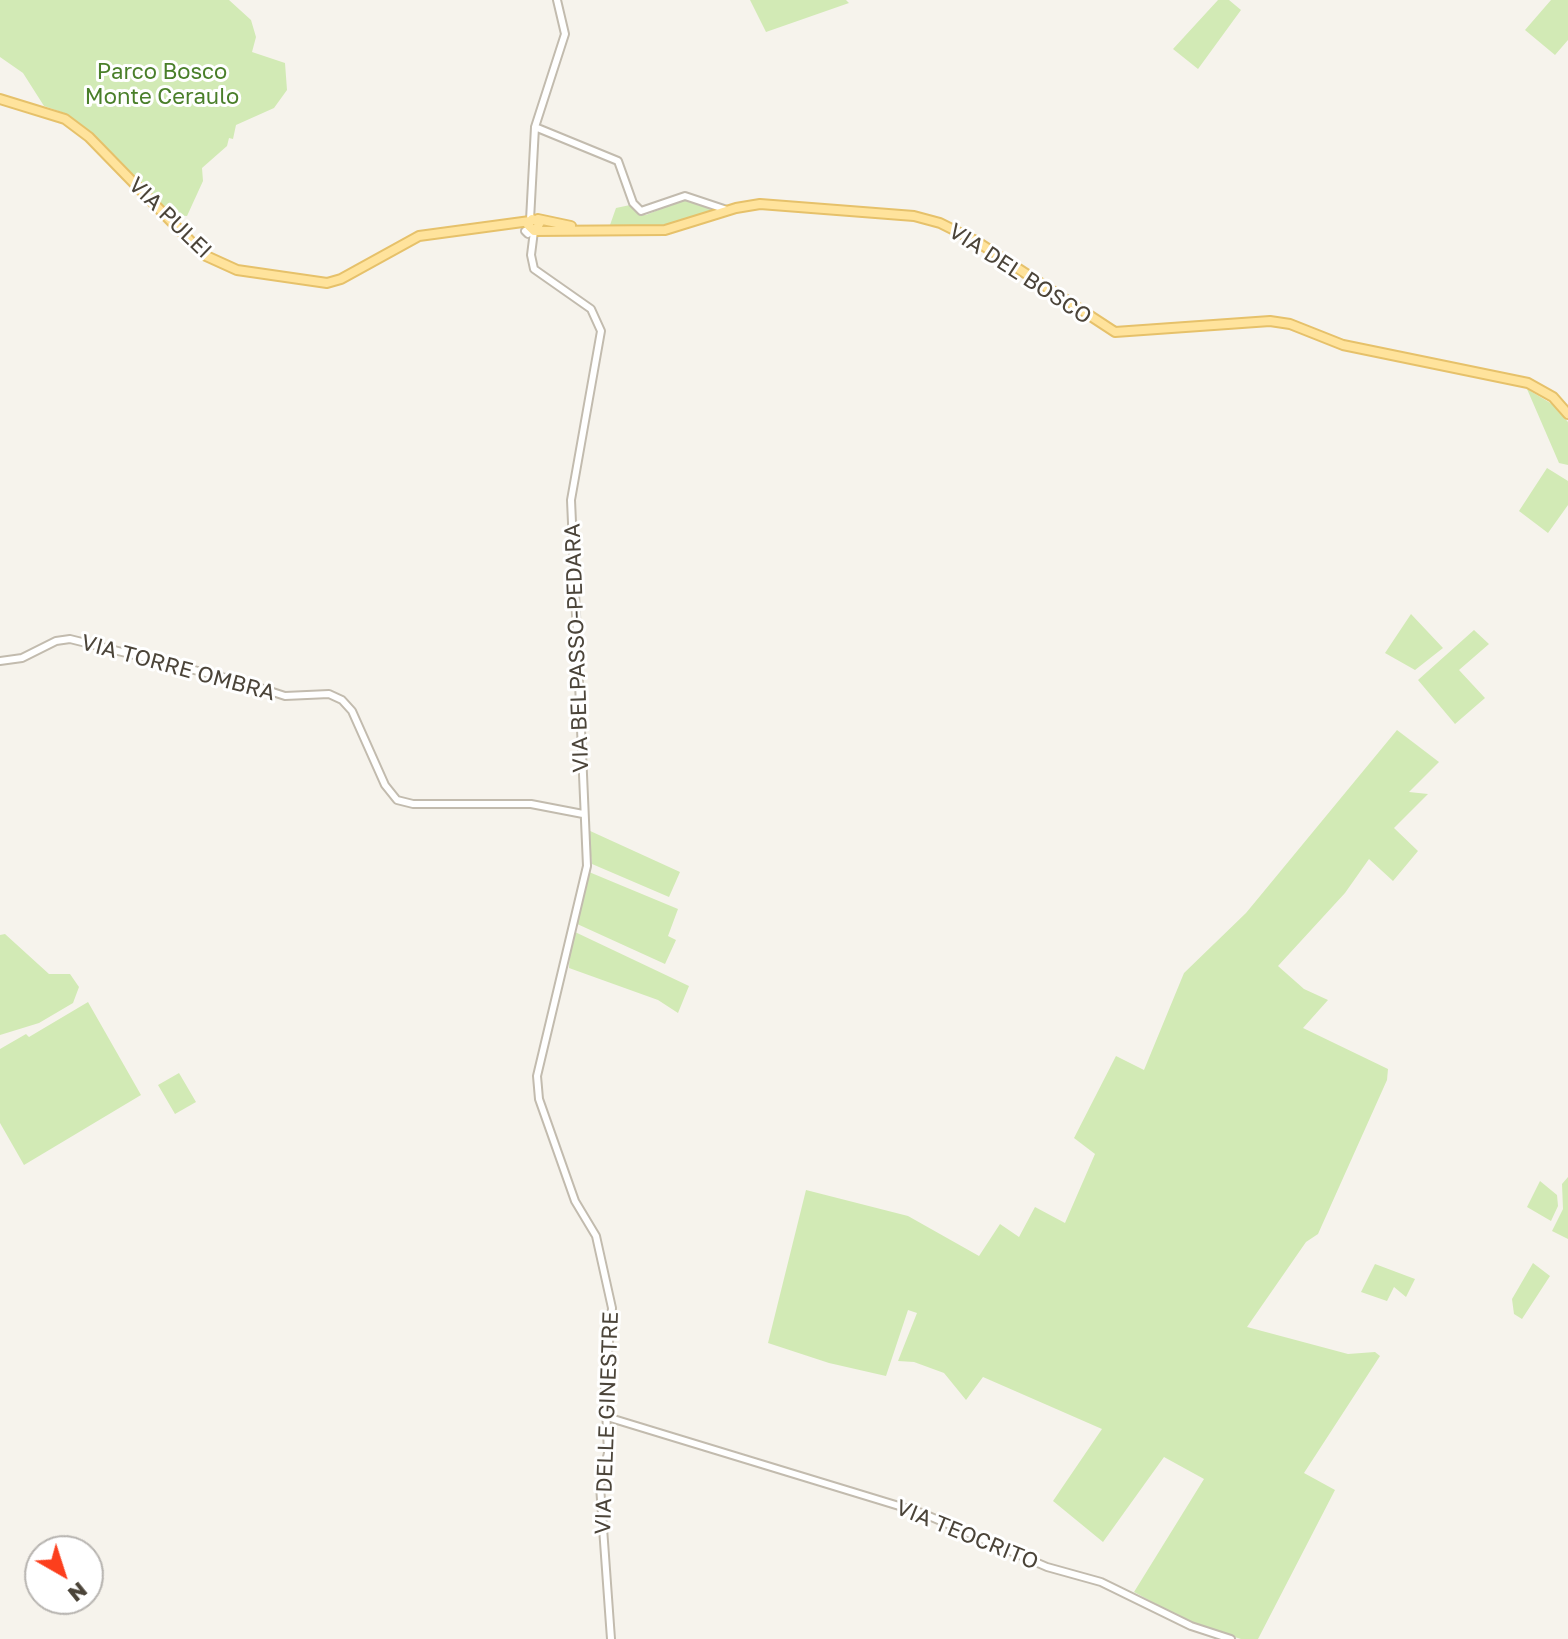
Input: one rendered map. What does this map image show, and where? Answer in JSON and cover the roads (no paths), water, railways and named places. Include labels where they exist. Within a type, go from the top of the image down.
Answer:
[{"type":"main road","name":"VIA PULEI","points":[[0,99],[47,111],[74,125],[204,255],[227,268],[327,283],[341,279],[419,236],[493,225],[534,225]]},
{"type":"main road","name":"VIA DEL BOSCO","points":[[727,210],[779,204],[926,218],[976,241],[1099,325],[1115,332],[1281,322],[1343,345],[1528,383],[1553,397],[1568,414]]},
{"type":"main road","points":[[534,225],[665,230],[727,210]]},
{"type":"main road","points":[[534,225],[592,229]]},
{"type":"street","points":[[534,225],[535,127],[564,43],[565,24],[557,0]]},
{"type":"street","name":"VIA DEL BOSCO","points":[[535,127],[613,157],[621,165],[633,203],[641,211],[685,196],[727,210]]},
{"type":"street","name":"VIA BELPASSO-PEDARA","points":[[534,225],[531,251],[534,269],[591,309],[601,331],[571,500],[587,866],[537,1076]]},
{"type":"street","name":"VIA TORRE OMBRA","points":[[0,661],[22,658],[56,641],[70,639],[242,682],[285,696],[329,694],[342,700],[352,711],[385,785],[403,803],[531,804],[583,814]]},
{"type":"street","name":"VIA DELLE GINESTRE","points":[[537,1076],[539,1099],[575,1201],[596,1236],[610,1292],[608,1453],[600,1486],[600,1522],[611,1639]]},
{"type":"street","name":"VIA TEOCRITO","points":[[607,1417],[922,1513],[1047,1567],[1101,1582],[1191,1626],[1231,1639]]},
{"type":"park label","name":"Parco Bosco Monte Ceraulo","points":[[162,84]]}]
